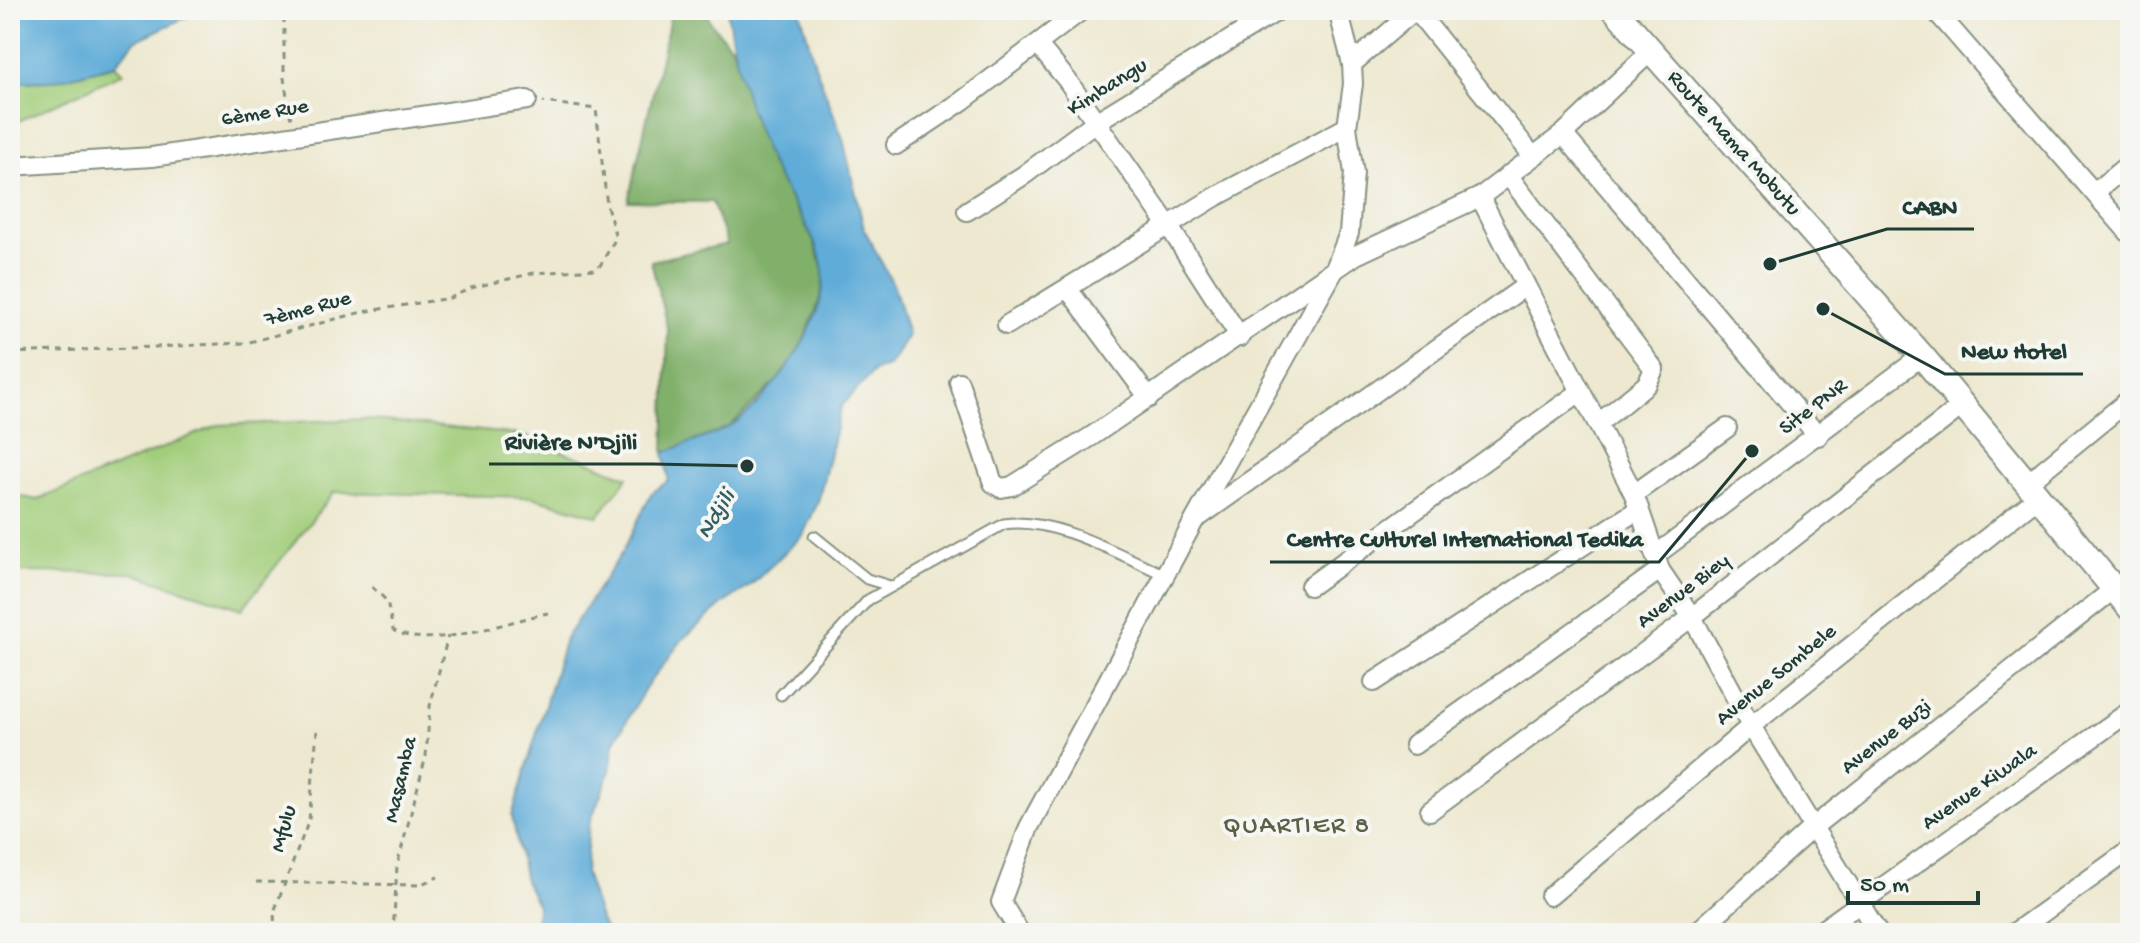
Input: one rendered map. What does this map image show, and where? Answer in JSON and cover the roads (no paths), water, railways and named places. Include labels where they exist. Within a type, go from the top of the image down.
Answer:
[{"type":"street","points":[[896,145],[1038,45],[1082,10]]},
{"type":"street","name":"Kimbangu","points":[[967,211],[1024,175],[1094,123],[1279,10]]},
{"type":"street","points":[[1020,933],[1001,902],[1029,827],[1194,521],[1335,269],[1353,211],[1354,173],[1347,127],[1352,64],[1338,10]]},
{"type":"street","points":[[1352,64],[1415,10],[1532,155]]},
{"type":"street","name":"Route Mama Mobutu","points":[[1615,10],[1922,356],[2122,599]]},
{"type":"street","points":[[1938,11],[2130,234]]},
{"type":"street","points":[[1038,45],[1067,80],[1094,123],[1168,225],[1240,337]]},
{"type":"street","points":[[959,382],[993,483],[1001,488],[1012,486],[1240,337],[1356,255],[1480,197],[1563,134],[1651,51]]},
{"type":"street","name":"6ème Rue","points":[[10,166],[152,157],[527,100]]},
{"type":"street","points":[[1007,325],[1168,225],[1347,127]]},
{"type":"street","points":[[1563,134],[1818,436]]},
{"type":"street","points":[[2095,192],[2130,163]]},
{"type":"street","points":[[1508,175],[1654,369],[1647,384],[1599,423]]},
{"type":"street","points":[[1480,197],[1524,287],[1599,423],[1636,502],[1658,562],[1692,617],[1751,726],[1878,933]]},
{"type":"street","points":[[1194,521],[1524,287]]},
{"type":"street","points":[[1068,289],[1149,398]]},
{"type":"street","name":"Site PNR","points":[[1414,745],[1658,562],[1922,356]]},
{"type":"street","points":[[1310,586],[1580,392]]},
{"type":"street","name":"Avenue Sombele","points":[[1550,896],[2032,491],[2130,399]]},
{"type":"street","name":"Avenue Biey","points":[[1430,811],[1692,617],[1963,405]]},
{"type":"street","points":[[1374,682],[1636,502],[1727,428]]},
{"type":"street","name":"Avenue Buzi","points":[[1696,933],[1812,828],[2122,599]]},
{"type":"street","name":"Avenue Kiwala","points":[[1818,933],[2130,711]]},
{"type":"street","points":[[2014,933],[2130,850]]},
{"type":"lane","points":[[781,695],[858,610],[890,586],[1004,524],[1026,521],[1100,545],[1165,575]]},
{"type":"lane","points":[[814,536],[867,579],[890,586]]},
{"type":"water","points":[[10,10],[201,10],[135,41],[115,65],[52,81],[10,82]]},
{"type":"water","name":"Ndjili","points":[[727,10],[800,10],[815,65],[843,139],[864,229],[894,286],[908,335],[890,365],[874,371],[841,407],[818,502],[803,535],[750,586],[724,603],[683,639],[646,687],[614,743],[610,771],[589,825],[585,873],[601,922],[609,933],[536,933],[537,904],[525,881],[512,816],[565,639],[623,551],[651,494],[669,480],[664,453],[727,428],[759,401],[776,382],[806,336],[822,291],[823,272],[816,245],[773,168],[750,111]]},
{"type":"place","name":"CABN","points":[[1770,264]]},
{"type":"place","name":"New Hotel","points":[[1823,309]]},
{"type":"place","name":"Centre Culturel International Tedika","points":[[1752,451]]},
{"type":"place","name":"Rivière N'Djili","points":[[747,466]]},
{"type":"district","name":"QUARTIER 8","points":[[1297,827]]}]
